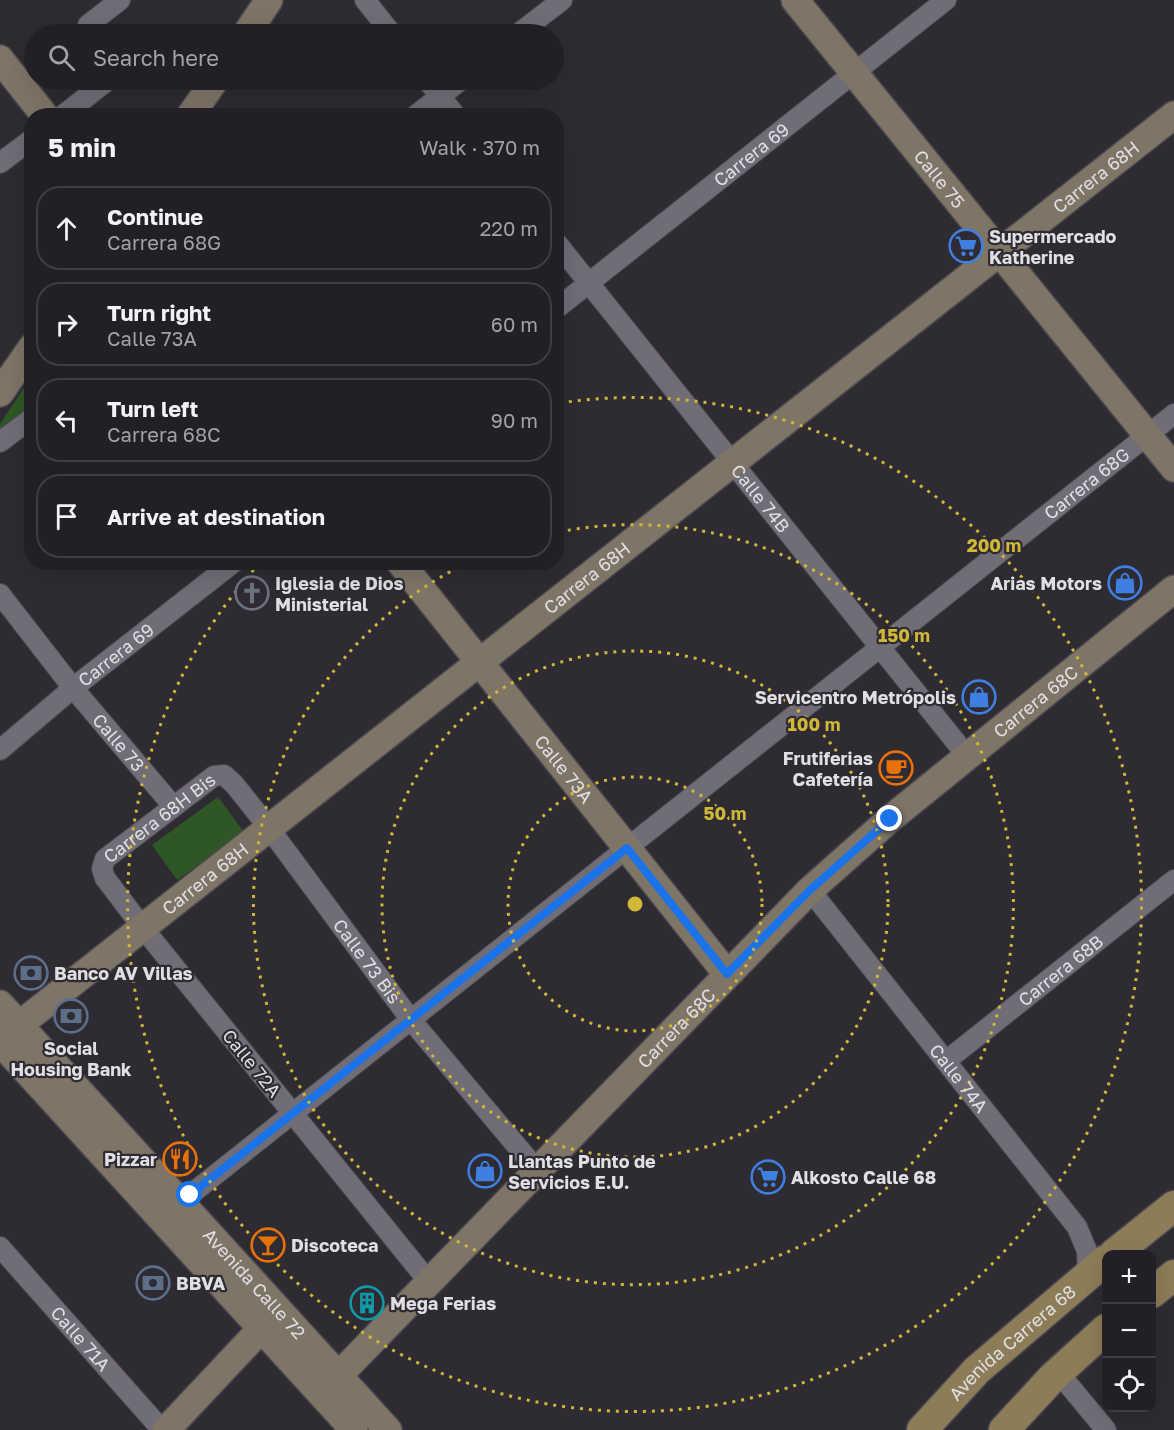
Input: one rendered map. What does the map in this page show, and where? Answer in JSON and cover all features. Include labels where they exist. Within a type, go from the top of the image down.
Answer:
[{"type":"main road","points":[[1119,1250],[1174,1206]]},
{"type":"main road","name":"Avenida Carrera 68","points":[[922,1430],[977,1370],[1097,1268]]},
{"type":"main road","points":[[1156,1290],[1174,1275]]},
{"type":"main road","points":[[1005,1430],[1058,1372],[1102,1333]]},
{"type":"street","points":[[98,24],[120,0]]},
{"type":"street","points":[[253,24],[269,0]]},
{"type":"street","points":[[366,0],[384,24]]},
{"type":"street","points":[[531,24],[562,0]]},
{"type":"street","name":"Calle 75","points":[[795,0],[1174,468]]},
{"type":"street","name":"Carrera 69","points":[[564,303],[946,0]]},
{"type":"street","points":[[0,59],[24,89]]},
{"type":"street","points":[[24,90],[39,108]]},
{"type":"street","points":[[72,108],[95,90]]},
{"type":"street","points":[[196,108],[208,90]]},
{"type":"street","points":[[436,90],[450,108]]},
{"type":"street","points":[[425,108],[448,90]]},
{"type":"street","name":"Carrera 68H","points":[[6,1036],[1174,116]]},
{"type":"street","points":[[0,164],[24,145]]},
{"type":"street","name":"Calle 74B","points":[[564,252],[967,756]]},
{"type":"street","points":[[0,393],[24,358]]},
{"type":"street","name":"Carrera 68G","points":[[181,1202],[1174,414]]},
{"type":"street","points":[[0,442],[24,424]]},
{"type":"street","name":"Carrera 69","points":[[0,750],[73,688],[224,570]]},
{"type":"street","name":"Calle 73A","points":[[406,570],[727,974]]},
{"type":"street","name":"Carrera 68C","points":[[339,1375],[810,890],[890,819],[1174,589]]},
{"type":"street","name":"Calle 73","points":[[0,594],[73,688],[173,806]]},
{"type":"street","name":"Calle 73 Bis","points":[[224,775],[234,783],[269,828],[411,1020],[537,1170]]},
{"type":"street","name":"Carrera 68H Bis","points":[[102,869],[105,859],[173,806],[214,776],[224,775]]},
{"type":"street","name":"Calle 72A","points":[[102,869],[105,878],[142,928],[429,1282]]},
{"type":"street","name":"Carrera 68B","points":[[946,1061],[1174,880]]},
{"type":"street","name":"Calle 74A","points":[[810,890],[1077,1227],[1097,1268]]},
{"type":"street","name":"Avenida Calle 72","points":[[0,1004],[6,1036],[354,1430]]},
{"type":"street","name":"Avenida Calle 72","points":[[6,1036],[181,1202],[388,1430]]},
{"type":"street","name":"Calle 71A","points":[[0,1247],[164,1430]]},
{"type":"street","points":[[164,1430],[262,1328]]},
{"type":"street","points":[[1058,1372],[1106,1430]]},
{"type":"green space","points":[[24,388],[24,413],[0,432],[0,424]]},
{"type":"green space","points":[[218,797],[244,832],[177,880],[152,845]]},
{"type":"place","name":"Supermercado Katherine","points":[[966,246]]},
{"type":"place","name":"Arias Motors","points":[[1125,583]]},
{"type":"place","name":"Iglesia de Dios Ministerial","points":[[252,593]]},
{"type":"place","name":"Servicentro Metrópolis","points":[[979,697]]},
{"type":"place","name":"Frutiferias Cafetería","points":[[896,768]]},
{"type":"place","name":"Banco AV Villas","points":[[31,973]]},
{"type":"place","name":"Social Housing Bank","points":[[71,1016]]},
{"type":"place","name":"Pizzar","points":[[180,1159]]},
{"type":"place","name":"Llantas Punto de Servicios E.U.","points":[[485,1171]]},
{"type":"place","name":"Alkosto Calle 68","points":[[768,1177]]},
{"type":"place","name":"Discoteca","points":[[268,1245]]},
{"type":"place","name":"BBVA","points":[[153,1283]]},
{"type":"place","name":"Mega Ferias","points":[[367,1303]]},
{"type":"route","points":[[190,1195],[627,848],[727,974],[810,890],[890,819]]}]
